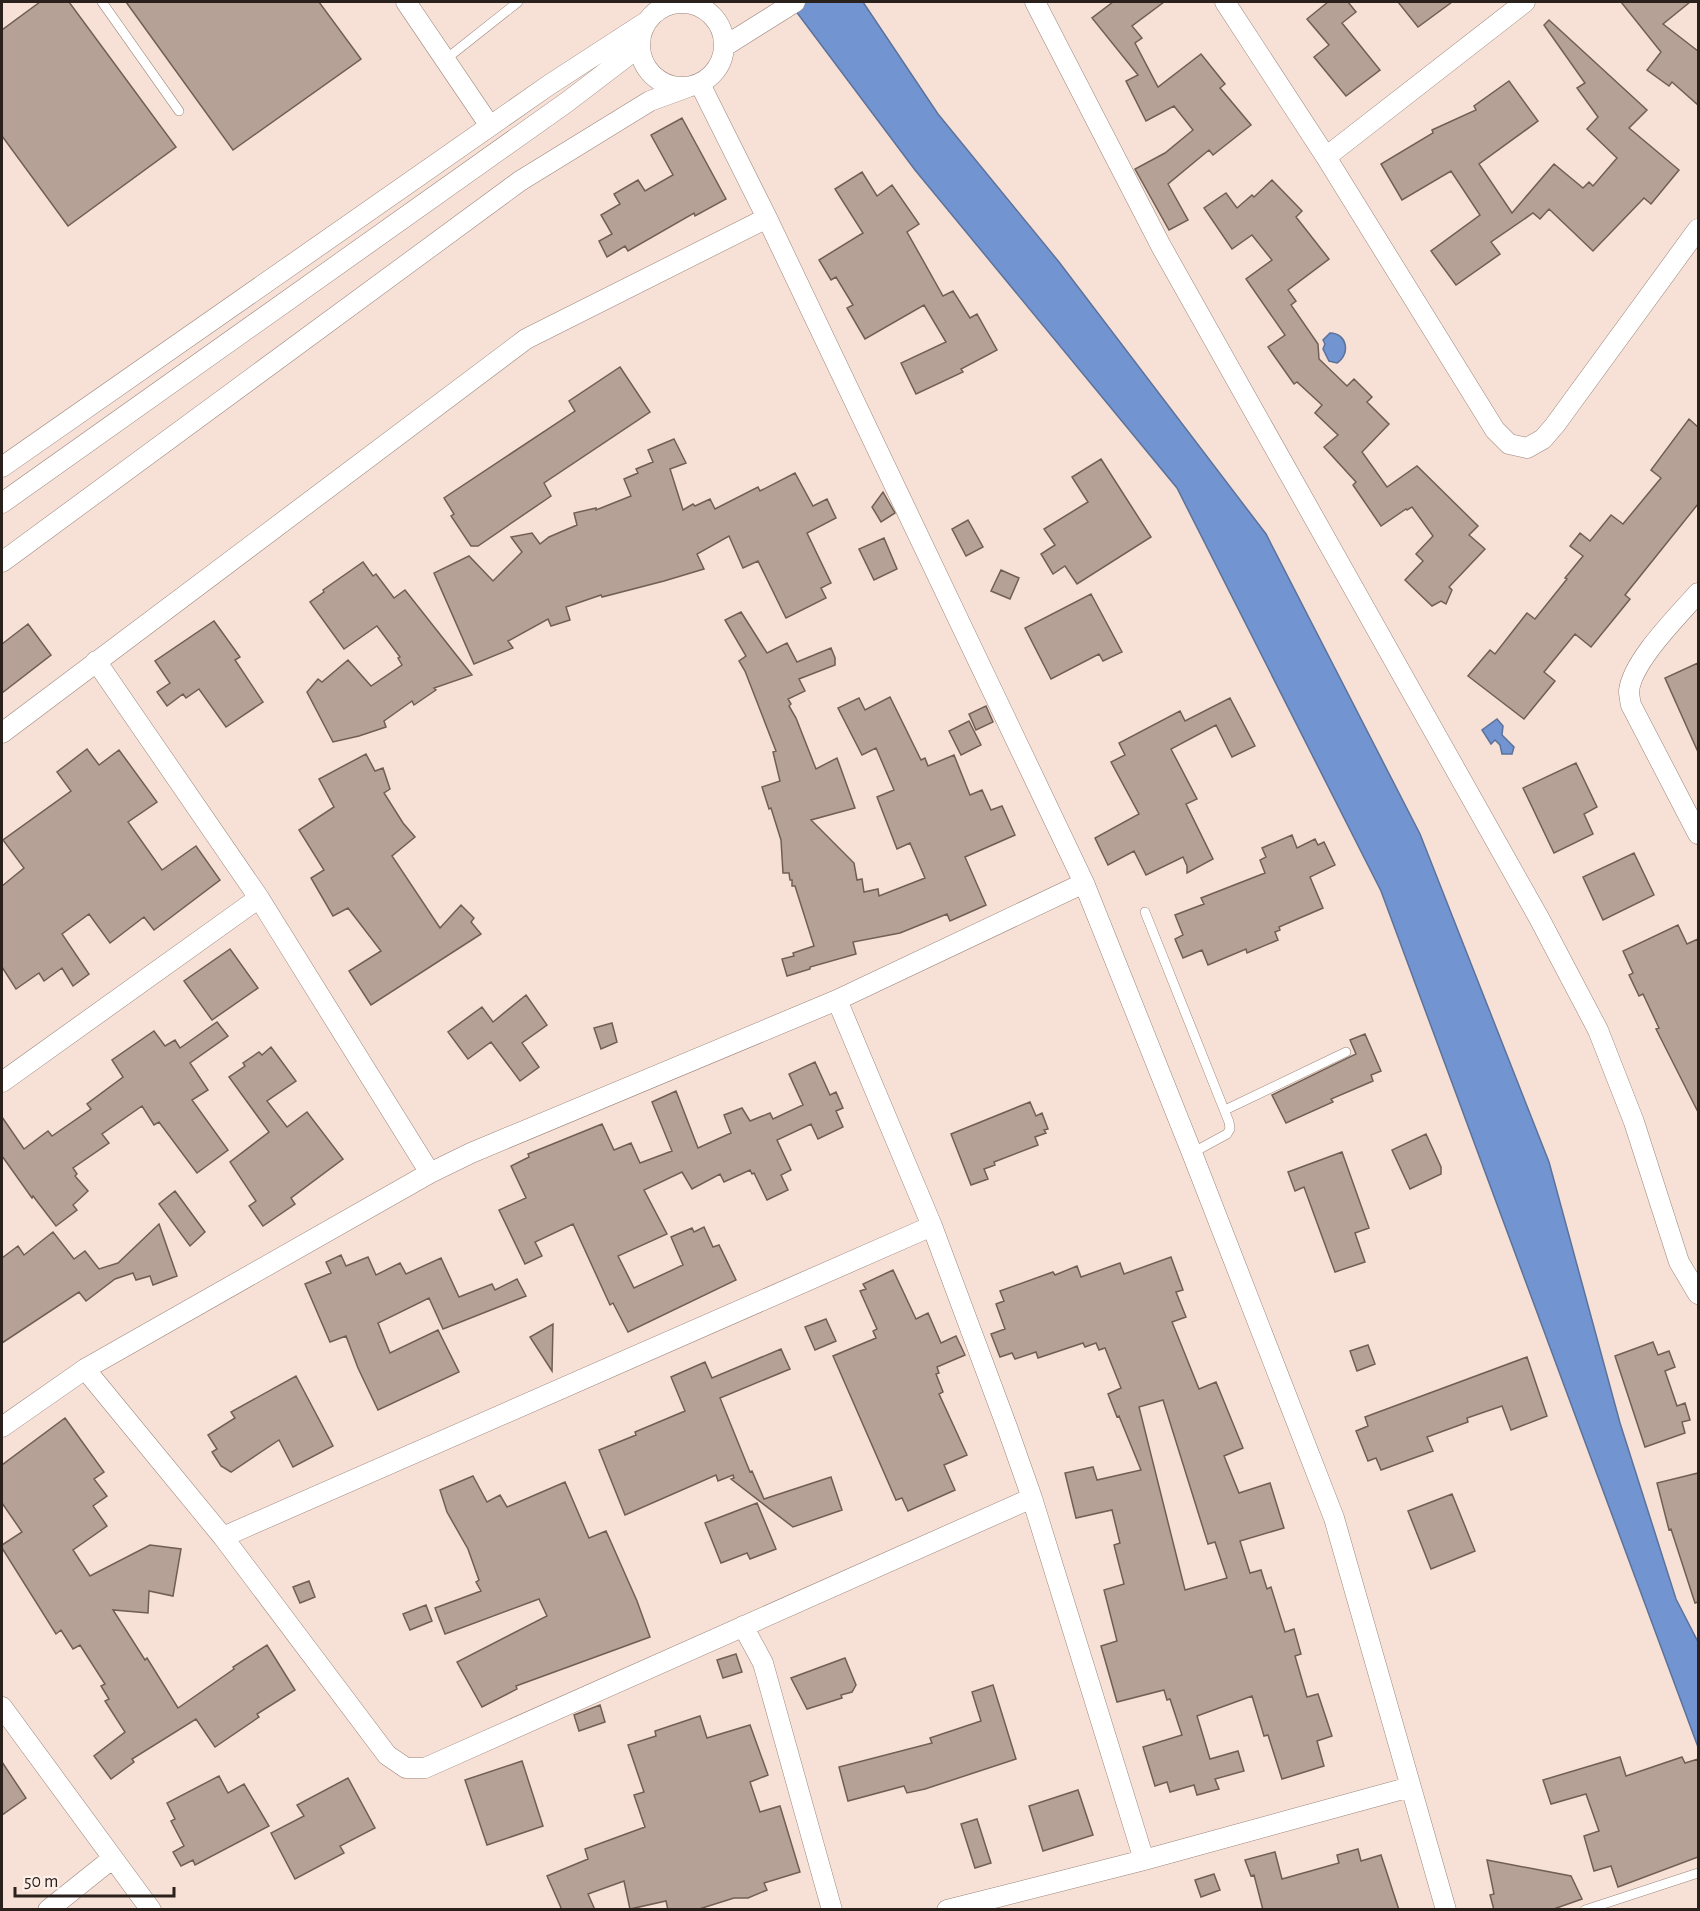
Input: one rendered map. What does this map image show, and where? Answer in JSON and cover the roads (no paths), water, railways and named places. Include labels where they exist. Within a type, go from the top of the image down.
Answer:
[{"type":"street","points":[[406,2],[490,126]]},
{"type":"street","points":[[2,467],[549,85],[646,22],[664,6],[689,2],[700,6],[718,22],[725,46],[718,69],[710,77],[650,101],[520,181],[2,562]]},
{"type":"street","points":[[725,46],[795,2]]},
{"type":"street","points":[[1035,2],[1161,246],[1539,918],[1598,1030],[1634,1122],[1679,1262],[1698,1294]]},
{"type":"street","points":[[1225,2],[1326,157],[1495,430],[1509,444],[1527,448],[1543,439],[1698,229]]},
{"type":"street","points":[[1326,157],[1525,2]]},
{"type":"street","points":[[646,22],[639,47],[642,61],[655,77],[674,87],[694,85]]},
{"type":"street","points":[[2,503],[567,102],[639,47]]},
{"type":"street","points":[[694,85],[768,218],[1084,883],[1334,1518],[1446,1910]]},
{"type":"street","points":[[2,733],[526,339],[768,218]]},
{"type":"street","points":[[1698,592],[1646,654],[1629,691],[1631,705],[1698,834]]},
{"type":"street","points":[[96,661],[259,897],[430,1173]]},
{"type":"street","points":[[2,1427],[85,1368],[430,1173],[471,1153],[837,1000],[1084,883]]},
{"type":"street","points":[[2,1082],[259,897]]},
{"type":"street","points":[[837,1000],[932,1226],[1032,1498],[1144,1860]]},
{"type":"street","points":[[223,1537],[932,1226]]},
{"type":"street","points":[[85,1368],[223,1537],[387,1755],[406,1768],[425,1768],[1032,1498]]},
{"type":"street","points":[[743,1626],[763,1663],[832,1910]]},
{"type":"street","points":[[2,1707],[151,1910]]},
{"type":"street","points":[[947,1910],[1144,1860],[1410,1787]]},
{"type":"street","points":[[48,1910],[113,1858]]},
{"type":"lane","points":[[102,2],[179,111]]},
{"type":"lane","points":[[446,59],[519,2]]},
{"type":"lane","points":[[1145,912],[1229,1122],[1228,1132],[1192,1153]]},
{"type":"lane","points":[[1225,1110],[1346,1052]]},
{"type":"lane","points":[[1585,1910],[1698,1874]]},
{"type":"water","points":[[789,2],[863,2],[938,114],[1059,262],[1266,534],[1420,834],[1549,1162],[1620,1423],[1676,1599],[1698,1642],[1698,1747],[1381,891],[1177,488],[915,170]]},
{"type":"water","points":[[1330,333],[1340,336],[1345,345],[1344,355],[1337,363],[1329,361],[1323,349],[1325,344],[1323,340]]},
{"type":"water","points":[[1497,719],[1503,726],[1502,735],[1514,747],[1512,754],[1502,754],[1500,745],[1495,740],[1491,744],[1482,730]]}]
